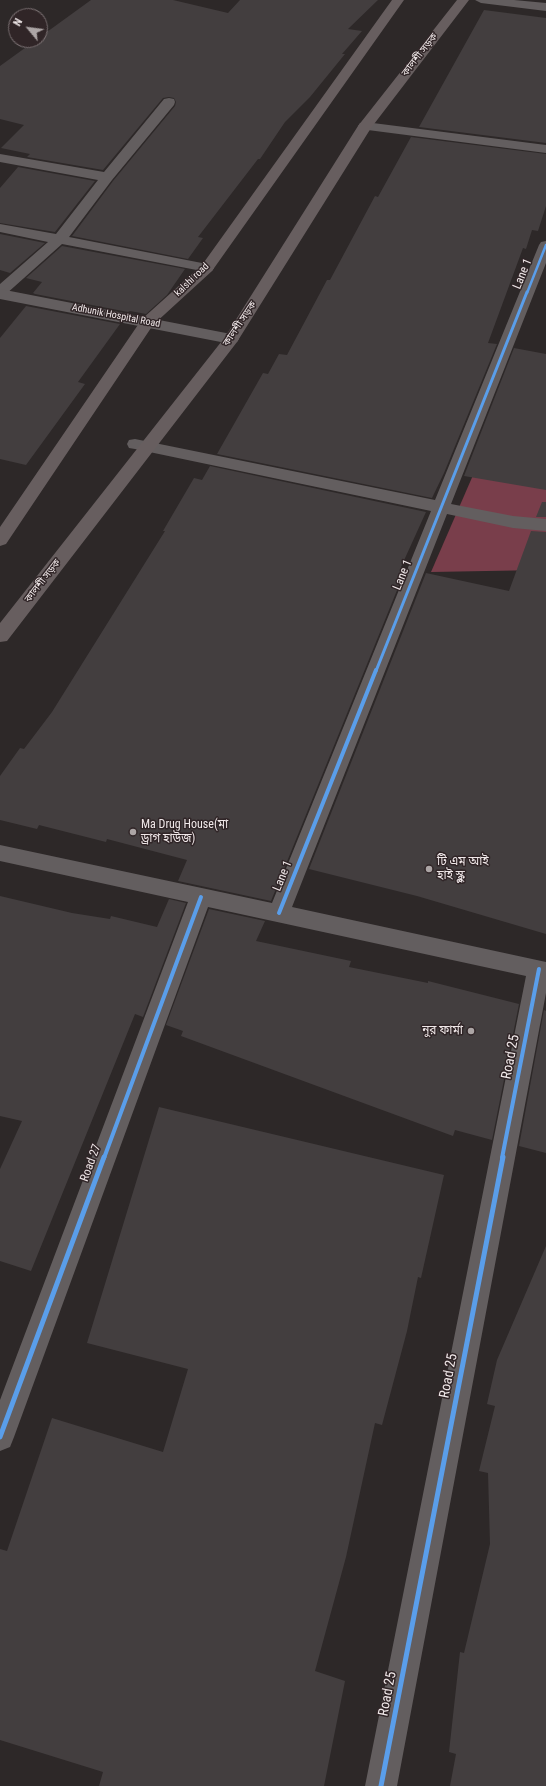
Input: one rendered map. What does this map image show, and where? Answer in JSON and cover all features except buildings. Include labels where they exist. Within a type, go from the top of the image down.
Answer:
[{"type":"main road","name":"kalshi road","points":[[0,540],[147,322],[207,268],[398,0]]},
{"type":"main road","name":"কালশী সড়ক","points":[[0,636],[231,339],[366,126],[463,0]]},
{"type":"street","points":[[481,0],[546,7]]},
{"type":"street","points":[[0,293],[60,239],[107,177],[168,102]]},
{"type":"street","points":[[366,126],[546,149]]},
{"type":"street","points":[[0,158],[107,177]]},
{"type":"street","points":[[0,228],[207,268]]},
{"type":"street","name":"Lane 1","points":[[279,913],[546,245]]},
{"type":"street","name":"Adhunik Hospital Road","points":[[0,293],[231,339]]},
{"type":"street","points":[[136,444],[513,522],[546,525]]},
{"type":"street","points":[[0,853],[542,970]]},
{"type":"street","name":"Road 27","points":[[0,1437],[201,897]]},
{"type":"street","name":"Road 25","points":[[381,1786],[542,970]]},
{"type":"shaded area","points":[[477,466],[546,479],[546,564],[542,570],[431,572]]},
{"type":"cycle path","points":[[279,913],[546,245]]},
{"type":"cycle path","points":[[0,1437],[201,897]]},
{"type":"cycle path","points":[[381,1786],[539,969]]},
{"type":"place","name":"Ma Drug House(মা ড্রাগ হাউজ)","points":[[133,832]]},
{"type":"place","name":"টি এম আই হাই স্কুল","points":[[429,869]]},
{"type":"place","name":"নুর ফার্মা","points":[[471,1031]]}]
